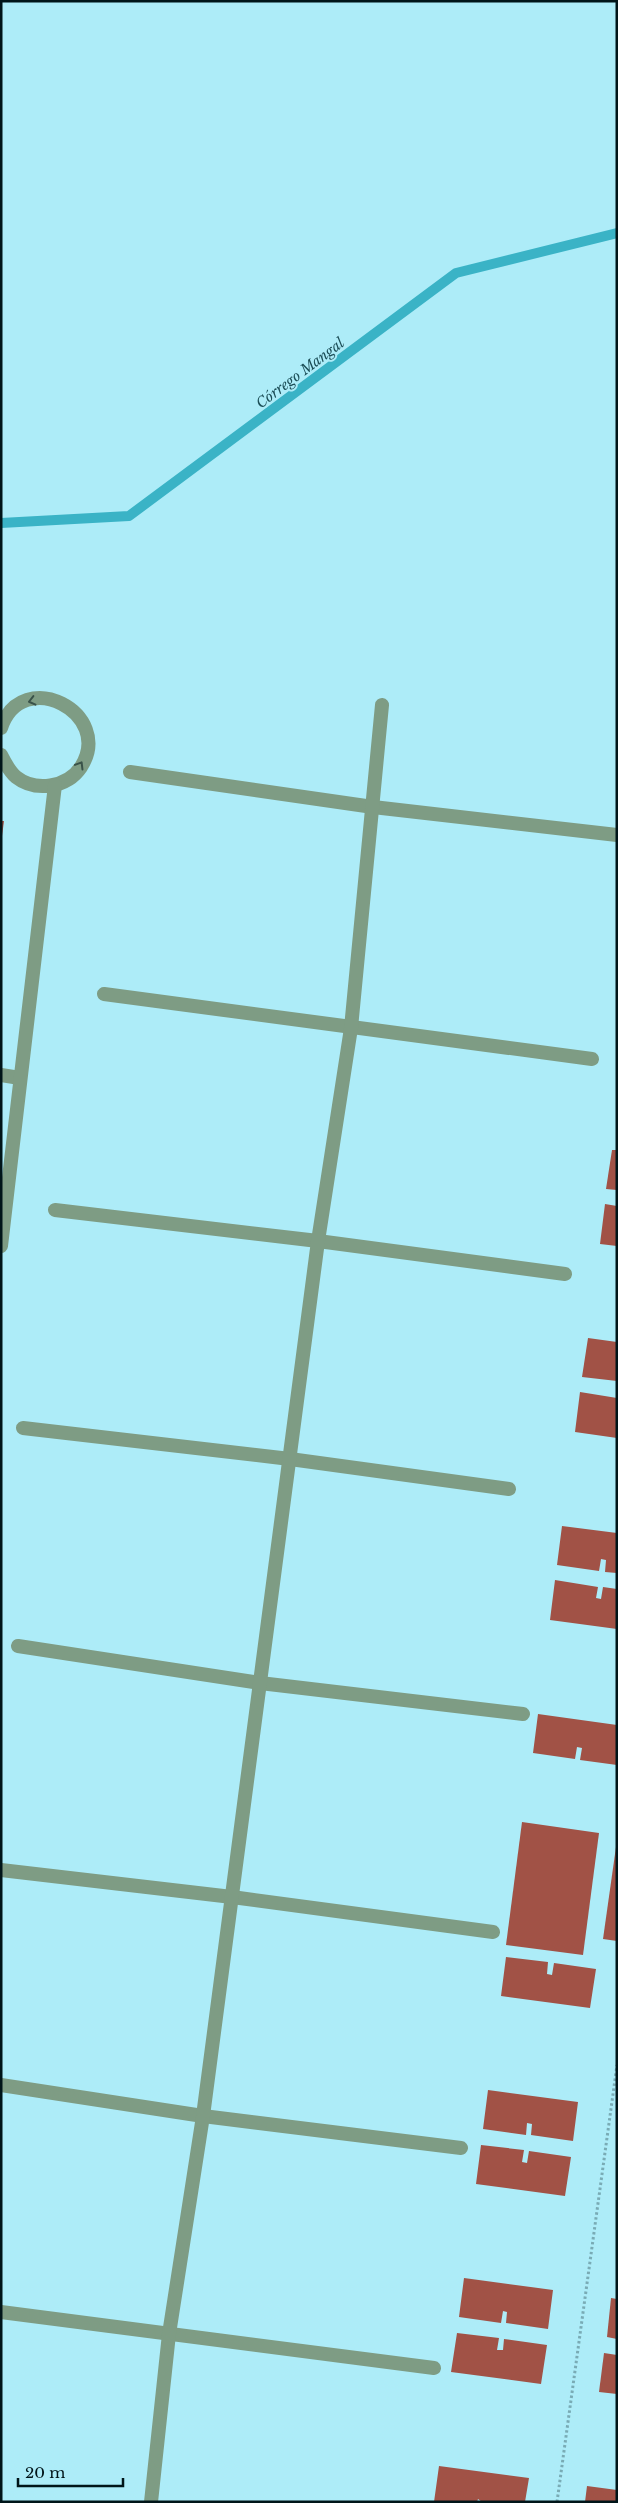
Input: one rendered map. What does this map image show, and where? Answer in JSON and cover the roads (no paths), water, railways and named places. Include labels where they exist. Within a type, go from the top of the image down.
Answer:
[{"type":"street","points":[[1,728],[8,714],[19,705],[32,699],[46,698],[60,701],[73,710],[82,722],[87,737],[86,752],[81,766],[70,777],[55,785],[42,787],[16,777],[6,766],[1,755]]},
{"type":"street","points":[[151,2502],[169,2334],[203,2116],[318,1241],[351,1028],[382,705]]},
{"type":"street","points":[[130,772],[373,807],[617,835]]},
{"type":"street","points":[[1,1246],[55,785]]},
{"type":"street","points":[[104,994],[592,1059]]},
{"type":"street","points":[[1,1075],[20,1078]]},
{"type":"street","points":[[55,1210],[318,1241],[565,1274]]},
{"type":"street","points":[[23,1428],[290,1459],[509,1489]]},
{"type":"street","points":[[18,1646],[260,1683],[523,1714]]},
{"type":"street","points":[[1,1870],[232,1897],[492,1932]]},
{"type":"street","points":[[1,2085],[203,2116],[461,2148]]},
{"type":"street","points":[[1,2312],[434,2368]]},
{"type":"waterway","name":"Córrego Mangal","points":[[1,523],[129,516],[456,273],[617,233]]}]
